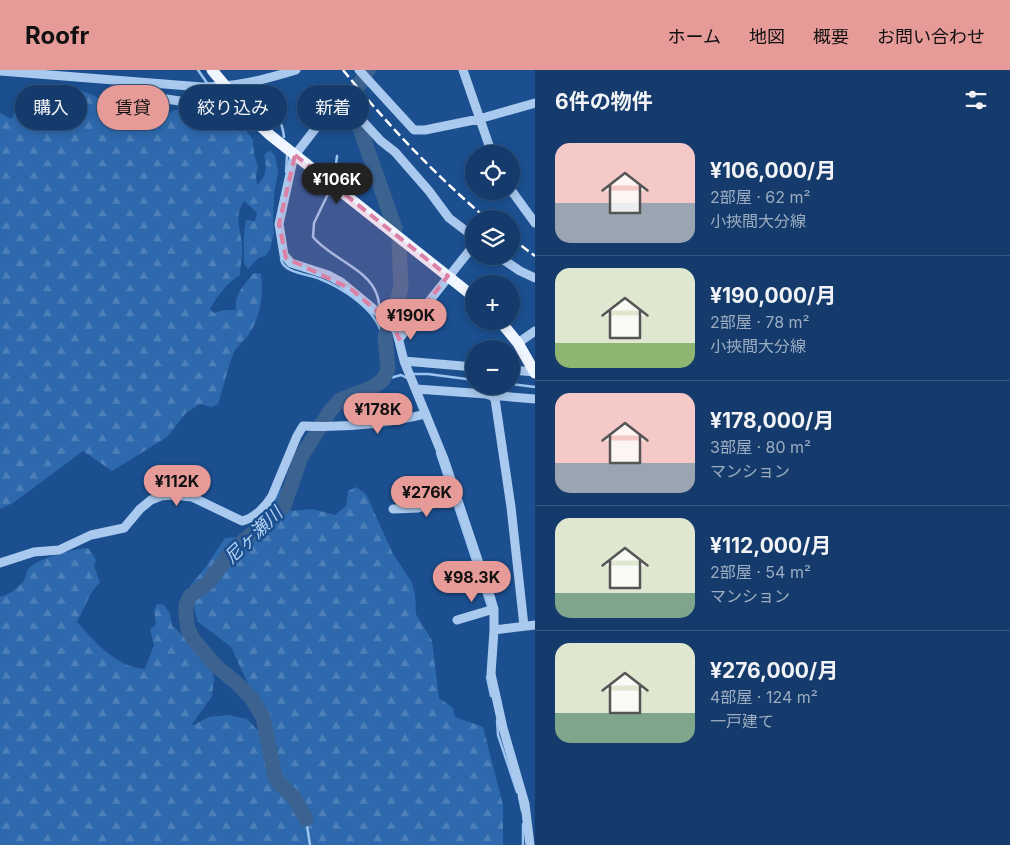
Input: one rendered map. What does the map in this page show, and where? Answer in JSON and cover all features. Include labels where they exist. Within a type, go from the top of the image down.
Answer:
[{"type":"main road","points":[[212,70],[224,85]]},
{"type":"main road","points":[[265,130],[465,290]]},
{"type":"main road","points":[[507,330],[516,340]]},
{"type":"main road","points":[[520,347],[535,373]]},
{"type":"street","points":[[238,85],[296,70]]},
{"type":"street","points":[[463,70],[489,145]]},
{"type":"street","points":[[0,71],[179,85]]},
{"type":"street","points":[[362,73],[414,130],[426,130],[479,119],[535,103]]},
{"type":"street","points":[[145,83],[145,92],[148,97],[179,101]]},
{"type":"street","points":[[465,231],[453,222],[395,152],[381,141],[344,101],[339,101],[332,107],[295,155],[279,224],[283,251],[286,258],[295,264],[332,277],[351,289],[392,325],[444,459],[494,609],[491,674],[526,804],[530,845]]},
{"type":"street","points":[[518,200],[535,223]]},
{"type":"street","points":[[399,340],[465,256]]},
{"type":"street","points":[[511,265],[535,278]]},
{"type":"street","points":[[520,342],[535,331]]},
{"type":"street","points":[[406,365],[465,367]]},
{"type":"street","points":[[520,371],[535,373]]},
{"type":"street","points":[[416,389],[465,392]]},
{"type":"street","points":[[489,395],[535,399]]},
{"type":"street","points":[[489,395],[496,402],[511,507],[524,626]]},
{"type":"street","points":[[0,563],[34,552],[66,548],[91,535],[124,528],[140,509],[151,500],[161,496],[192,497],[242,521],[247,520],[266,504],[272,496],[297,436],[304,426],[370,424],[426,414]]},
{"type":"street","points":[[393,509],[418,508],[456,497]]},
{"type":"street","points":[[457,620],[494,609]]},
{"type":"street","points":[[494,630],[535,625]]},
{"type":"highlighted area","points":[[295,155],[448,276],[399,339],[393,325],[351,289],[286,258],[279,224]]},
{"type":"green space","points":[[87,92],[97,97],[97,130],[169,130],[169,113],[179,109],[179,130],[246,130],[253,140],[254,154],[258,167],[257,185],[265,172],[264,155],[267,152],[271,151],[275,156],[278,172],[274,194],[274,233],[270,250],[265,256],[258,258],[248,269],[244,263],[245,226],[246,220],[255,221],[257,213],[244,201],[238,219],[242,244],[240,275],[223,290],[210,309],[214,313],[224,310],[236,310],[238,294],[243,286],[254,273],[261,274],[262,290],[258,315],[247,337],[234,352],[218,404],[212,407],[200,404],[186,413],[167,437],[112,471],[83,451],[13,503],[0,509],[0,113],[11,119],[15,112],[15,130],[87,130]]},
{"type":"green space","points":[[285,485],[291,511],[312,509],[335,515],[346,506],[348,491],[356,487],[366,494],[393,554],[411,581],[415,594],[416,614],[432,641],[439,698],[453,708],[455,717],[483,727],[503,805],[503,845],[0,845],[0,597],[21,585],[27,571],[34,564],[57,555],[88,548],[96,560],[94,566],[100,582],[91,593],[77,622],[91,638],[115,659],[134,667],[145,669],[154,645],[150,630],[156,624],[154,610],[157,604],[164,605],[170,614],[172,626],[193,644],[210,663],[214,678],[212,696],[191,726],[209,717],[228,715],[247,719],[261,734],[260,719],[250,688],[231,647],[197,621],[190,586],[205,568],[225,538],[258,535],[278,491]]},
{"type":"waterway","points":[[198,70],[207,83]]},
{"type":"waterway","name":"尼ヶ瀬川","points":[[359,85],[368,70]]},
{"type":"waterway","points":[[283,130],[284,137]]},
{"type":"waterway","name":"尼ヶ瀬川","points":[[360,130],[395,228]]},
{"type":"waterway","points":[[286,172],[287,156]]},
{"type":"waterway","points":[[334,179],[337,156]]},
{"type":"waterway","points":[[329,192],[314,223],[313,237],[366,278],[373,286],[377,295],[380,311]]},
{"type":"waterway","name":"尼ヶ瀬川","points":[[306,819],[294,797],[280,784],[275,776],[263,717],[252,699],[238,684],[216,666],[193,639],[188,629],[186,605],[190,596],[208,583],[231,552],[284,506],[301,457],[330,411],[340,400],[371,388],[383,380],[388,369],[385,337],[401,286],[399,244]]},
{"type":"waterway","points":[[281,259],[283,264],[291,270],[327,282],[354,298],[371,314],[383,334]]},
{"type":"waterway","points":[[382,319],[385,337]]},
{"type":"waterway","points":[[412,374],[465,379]]},
{"type":"waterway","points":[[383,380],[401,375],[407,378]]},
{"type":"waterway","points":[[520,385],[535,387]]},
{"type":"waterway","points":[[437,453],[451,495]]},
{"type":"waterway","points":[[453,500],[489,609]]},
{"type":"waterway","points":[[487,677],[491,696]]},
{"type":"waterway","points":[[497,720],[498,735],[517,792]]},
{"type":"waterway","points":[[519,797],[522,811]]},
{"type":"waterway","points":[[306,819],[310,845]]},
{"type":"waterway","points":[[523,824],[523,845]]},
{"type":"railway","points":[[343,70],[412,148],[477,210]]},
{"type":"railway","points":[[520,245],[535,256]]}]
